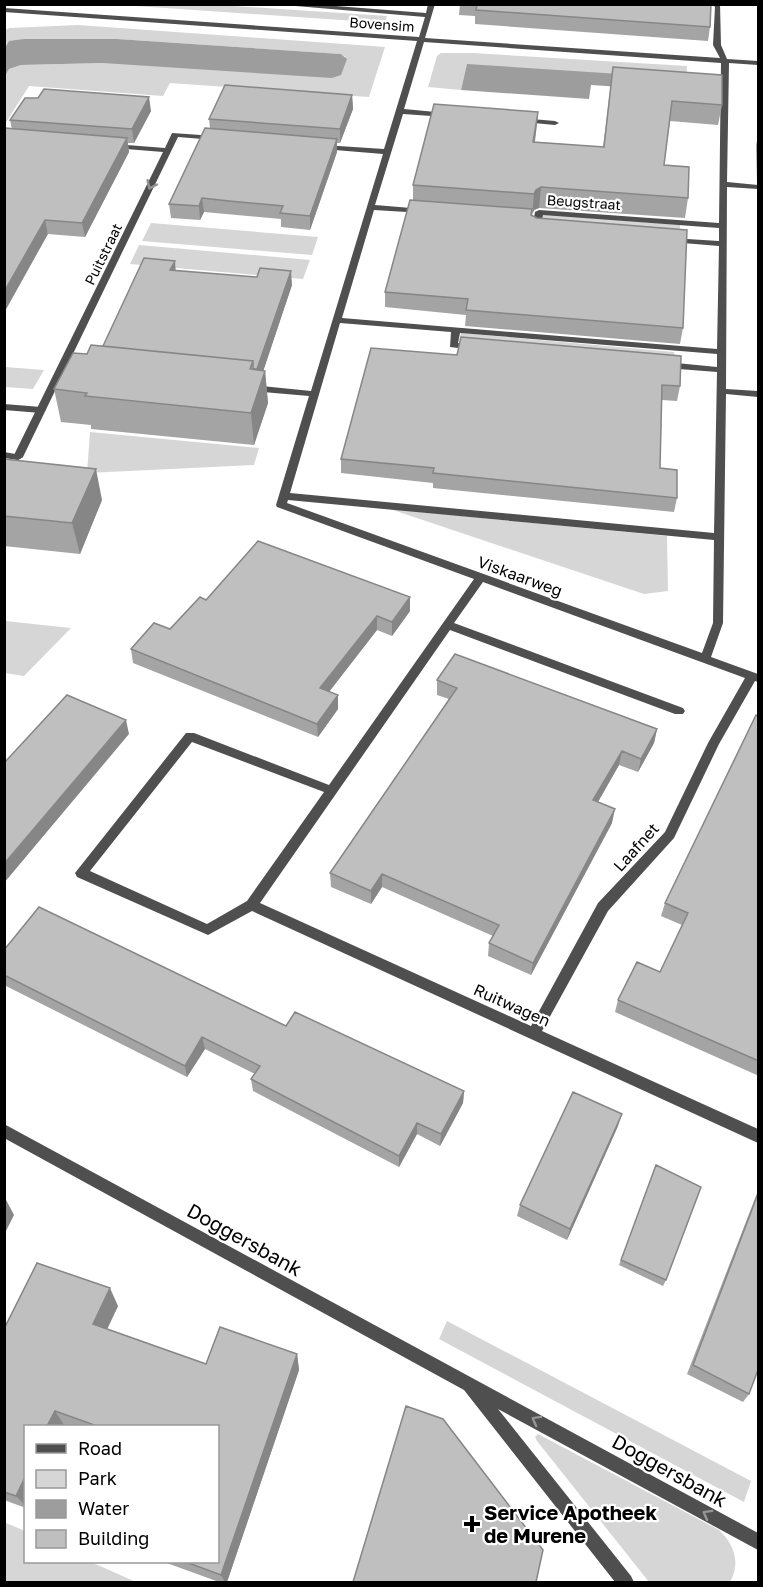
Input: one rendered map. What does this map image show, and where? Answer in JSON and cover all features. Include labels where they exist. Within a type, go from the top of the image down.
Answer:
[{"type":"street","points":[[275,4],[428,15]]},
{"type":"street","points":[[432,4],[284,496],[720,537]]},
{"type":"street","points":[[705,659],[718,623],[720,537],[725,61],[717,45],[718,6],[715,4]]},
{"type":"street","name":"Bovensim","points":[[4,10],[92,13],[759,63]]},
{"type":"street","points":[[399,111],[455,115]]},
{"type":"street","points":[[511,120],[555,123]]},
{"type":"street","points":[[104,146],[167,150],[174,135],[229,140]]},
{"type":"street","points":[[318,146],[387,152]]},
{"type":"street","name":"Puitstraat","points":[[4,455],[18,457],[63,369],[167,150]]},
{"type":"street","points":[[723,184],[759,187]]},
{"type":"street","points":[[371,207],[430,212]]},
{"type":"street","name":"Beugstraat","points":[[548,230],[536,229],[539,212],[723,226]]},
{"type":"street","points":[[526,219],[537,220]]},
{"type":"street","points":[[664,239],[723,244]]},
{"type":"street","points":[[336,320],[722,352]]},
{"type":"street","points":[[456,330],[453,345],[487,349]]},
{"type":"street","points":[[659,364],[722,370]]},
{"type":"street","points":[[63,369],[74,370]]},
{"type":"street","points":[[245,387],[313,394]]},
{"type":"street","points":[[721,391],[759,394]]},
{"type":"street","points":[[4,407],[41,410]]},
{"type":"street","name":"Viskaarweg","points":[[284,496],[281,506],[755,677]]},
{"type":"street","points":[[333,790],[190,736],[81,873],[208,930],[252,905],[333,790],[481,577]]},
{"type":"street","points":[[448,625],[679,711]]},
{"type":"street","name":"Laafnet","points":[[534,1033],[603,907],[670,835],[714,743],[755,677]]},
{"type":"street","name":"Ruitwagen","points":[[252,905],[759,1136]]},
{"type":"street","name":"Doggersbank","points":[[4,1130],[759,1542]]},
{"type":"street","name":"Doggersbank","points":[[466,1382],[625,1582]]},
{"type":"green space","points":[[137,4],[218,5],[387,16],[385,23],[136,6]]},
{"type":"green space","points":[[78,25],[385,47],[369,97],[170,83],[163,96],[29,86],[5,124],[5,76],[9,69],[21,65],[346,57],[340,54],[117,39],[9,41],[5,48],[5,30],[10,28]]},
{"type":"green space","points":[[441,53],[687,66],[686,91],[467,65],[461,90],[428,87],[437,56]]},
{"type":"green space","points":[[542,214],[680,225],[680,237],[541,226]]},
{"type":"green space","points":[[151,223],[318,237],[312,255],[142,241]]},
{"type":"green space","points":[[139,245],[310,260],[303,279],[130,264]]},
{"type":"green space","points":[[461,333],[674,352],[675,361],[459,342]]},
{"type":"green space","points":[[4,367],[44,370],[33,389],[5,387]]},
{"type":"green space","points":[[90,432],[259,448],[254,465],[87,473]]},
{"type":"green space","points":[[390,509],[667,536],[668,591],[644,594]]},
{"type":"green space","points":[[4,621],[71,628],[24,676],[5,673]]},
{"type":"green space","points":[[447,1321],[751,1481],[744,1502],[439,1339]]},
{"type":"green space","points":[[538,1434],[719,1530],[729,1541],[734,1554],[735,1568],[730,1582],[649,1582],[537,1441],[535,1437]]},
{"type":"green space","points":[[4,1522],[24,1531],[24,1563],[93,1563],[136,1582],[5,1582]]},
{"type":"water","points":[[117,39],[341,54],[347,59],[341,75],[332,78],[103,63],[21,65],[9,69],[5,76],[5,48],[9,41]]},
{"type":"water","points":[[467,64],[666,77],[665,90],[591,85],[589,99],[461,90]]},
{"type":"building","points":[[477,4],[711,4],[710,27],[476,10]]},
{"type":"building","points":[[613,67],[722,75],[722,105],[672,101],[664,165],[689,167],[688,198],[541,187],[534,194],[413,185],[434,104],[538,112],[533,142],[604,147]]},
{"type":"building","points":[[225,85],[352,95],[340,129],[209,119]]},
{"type":"building","points":[[44,89],[149,97],[132,129],[10,120],[25,98],[38,98]]},
{"type":"building","points":[[5,128],[127,138],[82,223],[45,220],[4,292]]},
{"type":"building","points":[[205,128],[337,139],[310,216],[280,213],[283,206],[202,198],[199,206],[169,204]]},
{"type":"building","points":[[410,200],[532,209],[531,215],[537,218],[687,230],[683,328],[466,310],[468,299],[385,292]]},
{"type":"building","points":[[144,258],[175,261],[170,270],[257,277],[260,268],[291,271],[257,369],[253,369],[253,361],[103,346]]},
{"type":"building","points":[[461,337],[681,356],[680,386],[662,385],[660,468],[677,470],[677,498],[433,473],[434,468],[341,459],[371,348],[457,355]]},
{"type":"building","points":[[91,345],[253,361],[250,369],[265,371],[251,413],[85,396],[87,393],[54,389],[73,353],[87,354]]},
{"type":"building","points":[[4,459],[96,469],[72,523],[4,516]]},
{"type":"building","points":[[258,541],[410,597],[392,622],[377,616],[320,688],[338,695],[317,724],[131,649],[154,623],[170,629],[200,597],[206,600]]},
{"type":"building","points":[[455,654],[657,729],[641,759],[622,751],[593,800],[615,809],[533,963],[489,943],[499,925],[382,874],[371,891],[330,873],[457,688],[437,680]]},
{"type":"building","points":[[67,695],[126,720],[4,864],[4,763]]},
{"type":"building","points":[[756,715],[759,717],[759,1061],[618,1000],[637,962],[660,972],[688,913],[665,903]]},
{"type":"building","points":[[39,907],[286,1026],[295,1012],[464,1091],[441,1134],[417,1123],[399,1156],[251,1079],[260,1066],[202,1037],[185,1066],[4,975],[4,950]]},
{"type":"building","points":[[573,1092],[622,1114],[570,1229],[520,1205]]},
{"type":"building","points":[[656,1165],[701,1187],[666,1280],[621,1260]]},
{"type":"building","points":[[759,1191],[759,1367],[749,1394],[693,1365]]},
{"type":"building","points":[[37,1263],[110,1288],[93,1324],[206,1364],[220,1327],[297,1354],[221,1575],[189,1563],[219,1563],[219,1425],[94,1425],[55,1411],[48,1425],[24,1425],[24,1479],[16,1496],[4,1492],[4,1329]]},
{"type":"building","points":[[406,1406],[443,1419],[543,1550],[536,1582],[353,1582]]},
{"type":"place","name":"Service Apotheek de Murene","points":[[472,1524]]}]
